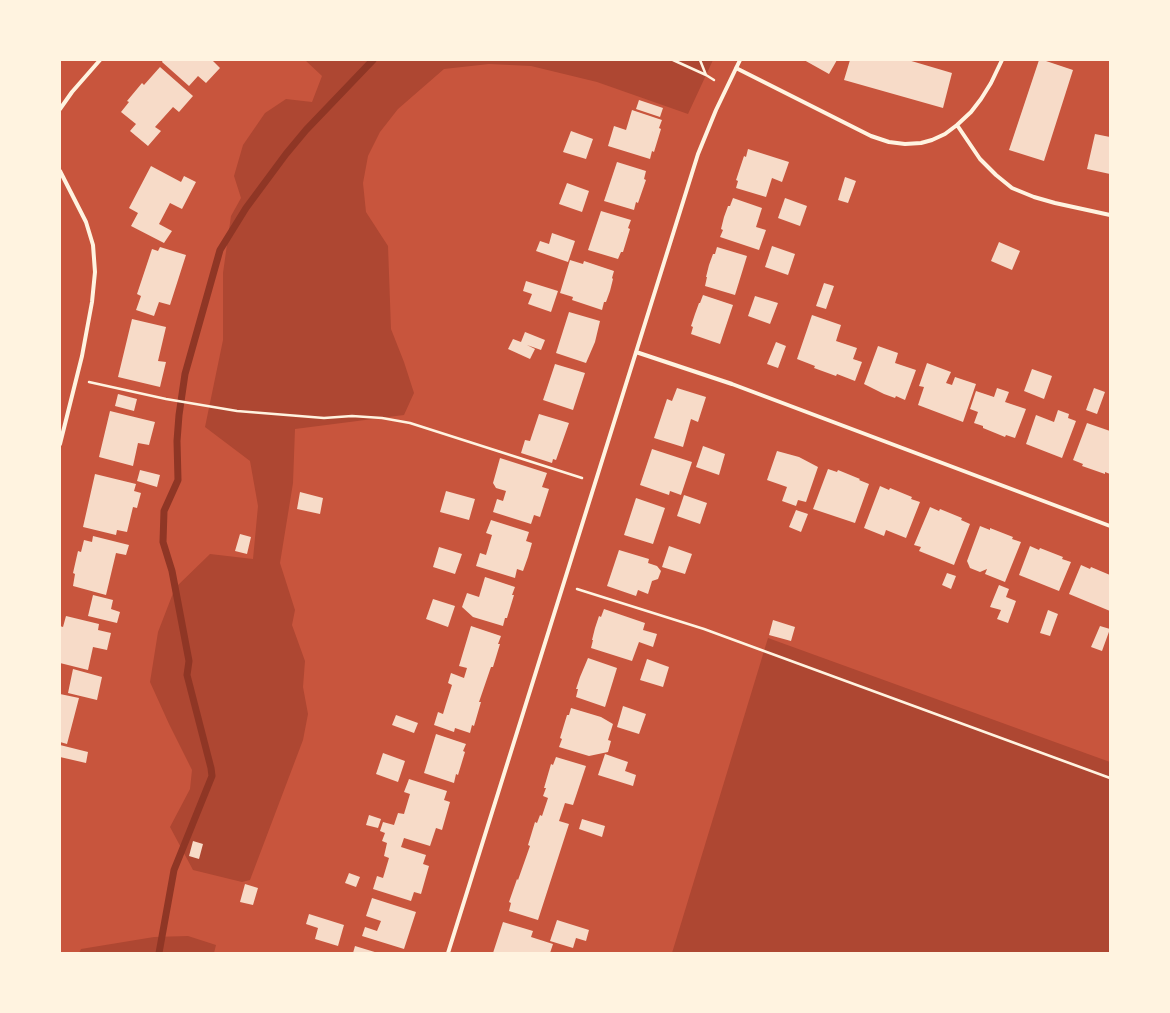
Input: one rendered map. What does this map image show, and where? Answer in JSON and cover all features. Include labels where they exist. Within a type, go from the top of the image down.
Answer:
[{"type":"street","points":[[60,109],[72,92],[100,60]]},
{"type":"street","points":[[448,953],[698,154],[707,130],[740,60]]},
{"type":"street","points":[[736,68],[871,136],[889,142],[905,144],[921,143],[932,140],[945,134],[957,125],[971,112],[981,99],[991,83],[1002,60]]},
{"type":"street","points":[[957,125],[980,159],[1012,188],[1034,197],[1055,203],[1110,215]]},
{"type":"street","points":[[60,171],[86,222],[93,252],[95,282],[77,379],[60,444]]},
{"type":"street","points":[[636,352],[732,384],[1110,526]]},
{"type":"path","points":[[673,60],[727,86]]},
{"type":"path","points":[[700,60],[706,75]]},
{"type":"path","points":[[77,379],[166,399],[236,411],[324,418],[352,416],[382,418],[410,423],[596,483]]},
{"type":"path","points":[[564,585],[704,629],[1110,778]]},
{"type":"shaded area","points":[[305,60],[713,60],[688,114],[597,82],[531,66],[489,64],[444,69],[398,109],[380,132],[368,156],[363,183],[366,212],[388,246],[391,329],[414,393],[404,415],[295,429],[293,483],[280,563],[295,610],[292,625],[305,661],[303,687],[308,714],[303,740],[250,880],[242,882],[193,870],[170,827],[190,789],[192,770],[150,682],[158,632],[175,588],[210,554],[253,559],[258,506],[250,461],[205,427],[223,340],[223,273],[231,216],[241,198],[234,176],[243,145],[265,113],[286,99],[312,102],[322,76]]},
{"type":"shaded area","points":[[768,638],[1110,762],[1110,953],[672,953]]},
{"type":"shaded area","points":[[188,936],[216,945],[214,953],[79,953],[81,949],[154,937]]},
{"type":"building","points":[[163,60],[212,60],[220,68],[206,83],[198,76],[189,86],[162,62]]},
{"type":"building","points":[[804,60],[837,60],[829,74]]},
{"type":"building","points":[[850,60],[908,60],[952,73],[943,108],[844,80]]},
{"type":"building","points":[[1039,60],[1073,70],[1044,161],[1009,150]]},
{"type":"building","points":[[160,67],[193,96],[179,112],[173,107],[155,127],[161,131],[148,146],[130,131],[136,124],[121,112],[129,102],[127,101],[142,83],[144,85]]},
{"type":"building","points":[[639,100],[663,108],[660,117],[636,109]]},
{"type":"building","points":[[632,110],[662,120],[659,128],[661,129],[654,152],[652,151],[650,159],[608,146],[614,126],[626,130]]},
{"type":"building","points":[[571,131],[593,139],[586,159],[563,152]]},
{"type":"building","points":[[1095,134],[1110,137],[1110,174],[1087,169]]},
{"type":"building","points":[[748,149],[789,162],[782,182],[772,178],[766,197],[736,188],[738,181],[736,180],[744,156],[746,157]]},
{"type":"building","points":[[617,162],[646,171],[644,179],[646,180],[634,210],[604,201]]},
{"type":"building","points":[[151,166],[181,182],[184,176],[196,182],[182,209],[170,203],[159,224],[172,231],[164,243],[131,226],[138,213],[129,208]]},
{"type":"building","points":[[845,177],[856,181],[848,203],[838,200]]},
{"type":"building","points":[[567,183],[589,191],[582,212],[559,204]]},
{"type":"building","points":[[733,198],[762,208],[756,227],[766,230],[759,250],[720,237],[723,230],[721,229],[724,217]]},
{"type":"building","points":[[785,198],[807,206],[800,226],[778,218]]},
{"type":"building","points":[[601,211],[631,220],[628,228],[630,229],[623,252],[621,252],[618,259],[588,250]]},
{"type":"building","points":[[552,233],[575,241],[568,262],[536,251],[540,241],[549,244]]},
{"type":"building","points":[[999,242],[1020,251],[1012,270],[991,261]]},
{"type":"building","points":[[772,246],[795,254],[788,275],[765,267]]},
{"type":"building","points":[[160,247],[186,255],[170,305],[159,302],[154,316],[136,310],[141,296],[137,294],[152,249],[158,251]]},
{"type":"building","points":[[717,247],[747,256],[735,295],[705,286],[709,265]]},
{"type":"building","points":[[570,260],[583,264],[584,261],[614,271],[610,291],[606,302],[604,302],[602,310],[572,300],[573,297],[560,293]]},
{"type":"building","points":[[526,281],[558,291],[551,312],[528,304],[532,294],[523,291]]},
{"type":"building","points":[[824,283],[834,286],[826,309],[816,306]]},
{"type":"building","points":[[703,295],[733,305],[720,344],[691,334],[693,327],[691,326]]},
{"type":"building","points":[[755,296],[778,303],[770,324],[748,316]]},
{"type":"building","points":[[569,312],[600,321],[595,342],[586,363],[556,353]]},
{"type":"building","points":[[812,315],[841,325],[836,341],[857,348],[853,359],[862,362],[855,381],[837,374],[836,376],[814,368],[815,366],[797,359]]},
{"type":"building","points":[[132,319],[166,327],[158,361],[166,362],[160,387],[118,377]]},
{"type":"building","points":[[525,332],[545,340],[541,350],[527,345],[535,349],[530,359],[508,349],[513,339],[521,342]]},
{"type":"building","points":[[776,342],[786,346],[778,368],[767,364]]},
{"type":"building","points":[[878,346],[898,353],[895,363],[916,370],[905,400],[896,396],[895,398],[884,394],[864,384]]},
{"type":"building","points":[[927,363],[951,372],[946,383],[952,385],[955,377],[976,384],[963,422],[918,405],[924,387],[919,386]]},
{"type":"building","points":[[555,364],[585,373],[573,410],[543,400]]},
{"type":"building","points":[[1032,369],[1052,376],[1044,399],[1024,391]]},
{"type":"building","points":[[677,388],[706,397],[698,422],[691,419],[683,447],[654,438],[667,399],[672,401]]},
{"type":"building","points":[[997,388],[1009,392],[1005,402],[1026,409],[1015,438],[1006,435],[1005,437],[974,423],[978,412],[970,409],[976,391],[994,397]]},
{"type":"building","points":[[1094,388],[1105,392],[1097,414],[1086,410]]},
{"type":"building","points":[[118,394],[137,399],[134,411],[115,406]]},
{"type":"building","points":[[1058,410],[1069,414],[1068,418],[1076,421],[1062,458],[1026,444],[1036,415],[1054,422]]},
{"type":"building","points":[[110,411],[155,422],[149,445],[138,443],[133,466],[99,457]]},
{"type":"building","points":[[539,414],[569,423],[556,460],[553,459],[552,463],[521,453],[525,440],[530,441]]},
{"type":"building","points":[[1087,423],[1110,431],[1110,474],[1105,472],[1105,474],[1082,466],[1083,464],[1073,460]]},
{"type":"building","points":[[703,446],[725,454],[719,475],[696,467]]},
{"type":"building","points":[[652,449],[692,462],[681,495],[670,491],[669,495],[640,485]]},
{"type":"building","points":[[777,451],[799,457],[818,467],[806,502],[798,500],[796,506],[782,501],[787,487],[767,480]]},
{"type":"building","points":[[500,458],[547,473],[542,487],[549,489],[540,517],[534,515],[531,524],[493,512],[497,499],[503,501],[506,491],[496,488],[493,483]]},
{"type":"building","points":[[828,469],[837,472],[838,470],[869,484],[855,523],[813,509]]},
{"type":"building","points":[[140,470],[160,475],[157,487],[137,481]]},
{"type":"building","points":[[95,474],[136,484],[134,491],[141,493],[137,508],[133,507],[127,532],[117,530],[116,535],[83,527]]},
{"type":"building","points":[[880,486],[889,490],[890,488],[920,502],[906,538],[886,530],[884,536],[864,528]]},
{"type":"building","points":[[446,491],[475,499],[469,520],[440,512]]},
{"type":"building","points":[[300,492],[323,498],[320,514],[297,509]]},
{"type":"building","points":[[684,495],[707,503],[700,524],[677,516]]},
{"type":"building","points":[[636,498],[665,508],[653,544],[624,535]]},
{"type":"building","points":[[930,507],[939,511],[940,509],[962,518],[961,520],[970,524],[954,565],[919,551],[921,547],[914,545]]},
{"type":"building","points":[[796,510],[808,514],[801,532],[789,527]]},
{"type":"building","points":[[491,520],[529,532],[526,541],[532,543],[528,557],[523,571],[517,569],[515,578],[476,566],[480,553],[486,555],[492,535],[486,533]]},
{"type":"building","points":[[980,526],[990,530],[990,528],[1013,537],[1012,539],[1021,542],[1005,582],[985,574],[987,569],[980,572],[970,568],[967,561]]},
{"type":"building","points":[[240,534],[251,537],[247,554],[235,551]]},
{"type":"building","points":[[93,536],[129,545],[126,555],[116,553],[106,595],[73,586],[75,574],[73,573],[78,551],[81,552],[84,540],[92,542]]},
{"type":"building","points":[[669,546],[692,554],[685,574],[662,567]]},
{"type":"building","points":[[1030,546],[1039,550],[1040,548],[1063,557],[1062,559],[1071,562],[1059,591],[1019,575]]},
{"type":"building","points":[[439,547],[462,554],[455,574],[433,567]]},
{"type":"building","points":[[619,550],[649,559],[648,563],[657,566],[661,571],[658,579],[652,581],[648,594],[638,590],[636,596],[607,586]]},
{"type":"building","points":[[1081,565],[1090,569],[1091,567],[1110,575],[1110,611],[1069,594]]},
{"type":"building","points":[[947,573],[956,576],[951,589],[942,585]]},
{"type":"building","points":[[485,577],[515,587],[507,618],[505,618],[503,626],[473,617],[462,607],[467,593],[479,597]]},
{"type":"building","points":[[999,585],[1009,589],[1006,597],[1016,601],[1008,623],[997,619],[1001,610],[990,607]]},
{"type":"building","points":[[93,595],[113,600],[111,609],[120,612],[117,623],[88,616]]},
{"type":"building","points":[[433,599],[455,606],[448,627],[426,619]]},
{"type":"building","points":[[604,609],[645,623],[643,630],[657,634],[653,647],[639,642],[632,661],[591,648],[599,616],[601,617]]},
{"type":"building","points":[[1048,610],[1058,614],[1050,636],[1040,633]]},
{"type":"building","points":[[66,616],[99,624],[98,630],[111,633],[107,650],[93,647],[88,670],[60,663],[60,626],[63,627]]},
{"type":"building","points":[[773,620],[795,627],[791,641],[769,635]]},
{"type":"building","points":[[471,626],[501,636],[498,644],[500,644],[493,667],[491,667],[479,702],[481,702],[474,726],[472,725],[470,733],[455,728],[454,732],[434,725],[438,712],[443,714],[452,685],[448,683],[451,673],[464,678],[467,668],[459,666]]},
{"type":"building","points":[[1100,626],[1110,629],[1102,651],[1091,647]]},
{"type":"building","points":[[588,658],[617,668],[605,707],[576,697],[578,689],[576,689]]},
{"type":"building","points":[[647,659],[669,667],[663,687],[640,680]]},
{"type":"building","points":[[73,669],[102,677],[97,700],[68,693]]},
{"type":"building","points":[[60,694],[79,698],[67,744],[60,742]]},
{"type":"building","points":[[623,706],[646,714],[639,734],[617,727]]},
{"type":"building","points":[[571,708],[601,717],[613,724],[608,740],[611,741],[608,752],[589,756],[559,747],[562,739],[560,738],[567,715],[569,715]]},
{"type":"building","points":[[396,715],[418,723],[414,733],[392,725]]},
{"type":"building","points":[[436,734],[466,744],[458,775],[456,774],[454,783],[424,773]]},
{"type":"building","points":[[60,745],[88,752],[86,763],[60,757]]},
{"type":"building","points":[[383,753],[405,761],[398,782],[376,774]]},
{"type":"building","points":[[605,754],[628,762],[625,771],[636,775],[633,786],[598,775]]},
{"type":"building","points":[[556,757],[586,766],[573,805],[565,803],[559,821],[569,824],[538,920],[509,911],[511,903],[509,902],[530,846],[528,845],[535,822],[537,823],[540,815],[542,816],[548,798],[543,796],[546,788],[544,788],[551,764],[553,765]]},
{"type":"building","points":[[409,779],[447,791],[444,800],[450,802],[442,830],[436,828],[430,846],[404,838],[401,847],[426,855],[423,864],[429,866],[421,894],[414,892],[411,901],[373,889],[377,876],[383,878],[389,858],[384,856],[387,843],[382,841],[385,833],[380,831],[383,822],[394,825],[398,813],[404,814],[410,794],[404,792]]},
{"type":"building","points":[[369,815],[381,819],[378,828],[366,825]]},
{"type":"building","points":[[582,819],[605,826],[602,837],[579,829]]},
{"type":"building","points":[[193,841],[203,844],[199,859],[189,856]]},
{"type":"building","points":[[349,873],[360,877],[356,887],[345,883]]},
{"type":"building","points":[[245,884],[258,888],[253,905],[240,902]]},
{"type":"building","points":[[372,898],[416,912],[404,949],[362,936],[365,927],[377,931],[381,921],[366,916]]},
{"type":"building","points":[[309,914],[344,925],[338,946],[315,939],[318,928],[306,924]]},
{"type":"building","points":[[557,920],[589,930],[586,941],[576,938],[573,948],[550,941]]},
{"type":"building","points":[[503,922],[533,931],[531,937],[553,944],[550,953],[493,953]]},
{"type":"building","points":[[355,946],[378,953],[353,953]]},
{"type":"waterway","points":[[159,953],[174,870],[212,776],[187,675],[189,661],[172,571],[163,542],[164,511],[178,480],[177,441],[185,374],[220,250],[246,208],[286,154],[306,130],[373,60]]}]
